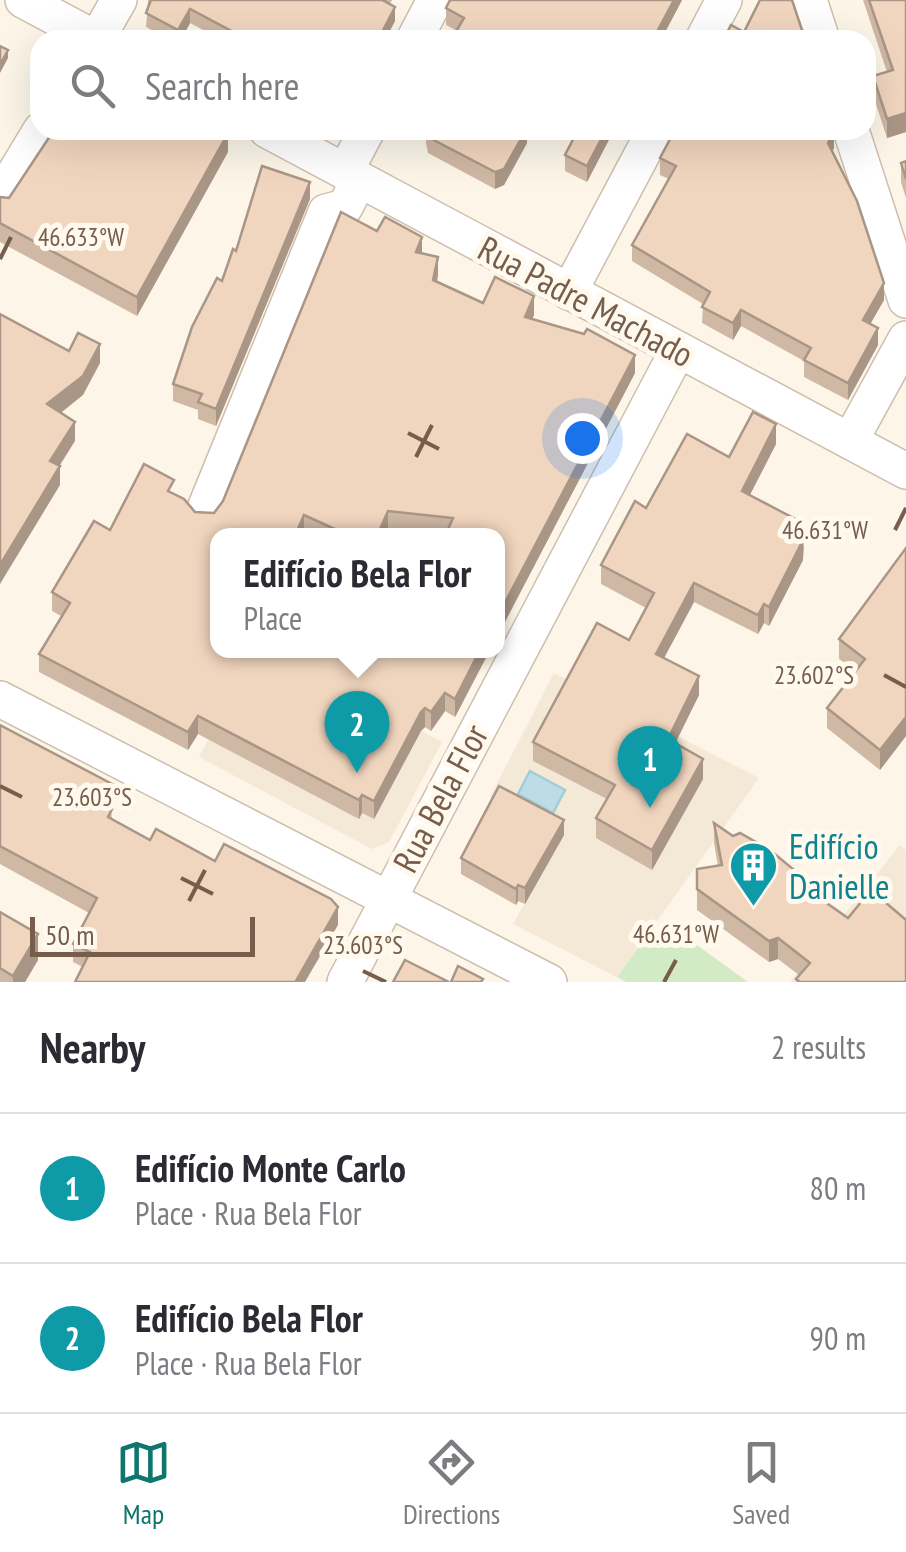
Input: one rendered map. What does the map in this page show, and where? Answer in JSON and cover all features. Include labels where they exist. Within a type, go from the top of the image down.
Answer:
[{"type":"street","points":[[24,0],[79,30]]},
{"type":"street","points":[[102,30],[119,0]]},
{"type":"street","points":[[419,30],[435,0]]},
{"type":"street","points":[[708,30],[724,0]]},
{"type":"street","points":[[810,0],[819,30]]},
{"type":"street","points":[[0,198],[35,140]]},
{"type":"street","name":"Rua Padre Machado","points":[[285,140],[906,471]]},
{"type":"street","points":[[204,512],[326,212],[345,207],[365,140]]},
{"type":"street","points":[[569,292],[650,140]]},
{"type":"street","points":[[854,140],[906,300]]},
{"type":"street","points":[[850,441],[906,340]]},
{"type":"street","name":"Rua Bela Flor","points":[[345,982],[678,350]]},
{"type":"street","points":[[0,698],[550,982]]},
{"type":"shaded area","points":[[267,658],[286,658],[442,742],[389,842],[372,849],[199,757],[221,716]]},
{"type":"shaded area","points":[[554,673],[759,778],[617,977],[513,924],[563,836],[490,797]]},
{"type":"shaded area","points":[[900,845],[906,850],[906,982],[790,982]]},
{"type":"green space","points":[[665,922],[748,982],[626,982],[617,977],[641,944],[646,947]]},
{"type":"water","points":[[530,771],[565,790],[553,813],[518,794]]},
{"type":"building","points":[[151,0],[385,0],[395,7],[383,30],[230,30],[190,9],[178,30],[146,13]]},
{"type":"building","points":[[450,0],[674,0],[658,30],[457,30],[464,18],[446,8]]},
{"type":"building","points":[[760,0],[792,0],[802,30],[745,30]]},
{"type":"building","points":[[869,0],[906,0],[906,113],[887,119],[876,75],[893,70]]},
{"type":"building","points":[[0,46],[8,50],[0,65]]},
{"type":"building","points":[[47,140],[224,140],[137,297],[0,223],[0,197],[9,198]]},
{"type":"building","points":[[434,140],[520,140],[504,169],[495,172]]},
{"type":"building","points":[[573,140],[601,140],[587,166],[565,155]]},
{"type":"building","points":[[670,140],[829,140],[857,201],[884,283],[863,320],[878,328],[848,383],[804,360],[811,348],[741,310],[733,323],[702,307],[710,292],[632,245],[676,166],[660,158]]},
{"type":"building","points":[[262,166],[310,182],[216,409],[198,402],[202,394],[173,384],[192,327],[217,278],[222,281],[233,249],[236,251]]},
{"type":"building","points":[[341,212],[377,231],[385,217],[422,237],[416,252],[438,257],[433,280],[483,303],[495,277],[534,296],[525,317],[584,334],[587,329],[635,355],[505,603],[505,528],[449,528],[453,518],[388,511],[381,528],[332,528],[304,515],[298,528],[210,528],[210,658],[476,658],[455,699],[445,693],[431,712],[425,708],[421,712],[374,801],[362,795],[359,800],[198,716],[188,732],[39,654],[70,603],[52,592],[94,521],[110,530],[144,464],[174,480],[168,491],[184,499],[195,512],[214,513],[223,501]]},
{"type":"building","points":[[0,314],[69,351],[78,333],[100,344],[83,376],[47,404],[75,422],[50,461],[60,466],[0,565]]},
{"type":"building","points":[[753,412],[776,424],[742,491],[801,522],[804,527],[798,538],[803,540],[769,607],[764,604],[758,615],[694,583],[656,654],[699,676],[668,739],[703,759],[652,850],[596,818],[615,785],[533,742],[597,623],[629,640],[654,593],[601,565],[635,501],[646,508],[687,434],[729,457]]},
{"type":"building","points":[[906,548],[906,717],[880,750],[827,708],[865,659],[839,639]]},
{"type":"building","points":[[0,725],[114,785],[104,805],[112,809],[108,817],[150,840],[156,829],[215,861],[224,844],[331,899],[338,907],[298,982],[75,982],[90,952],[73,944],[97,898],[0,846]]},
{"type":"building","points":[[499,786],[564,820],[525,888],[518,885],[516,889],[461,858]]},
{"type":"building","points":[[714,823],[733,836],[740,833],[770,850],[811,884],[811,892],[848,918],[871,890],[906,920],[906,982],[796,979],[810,963],[778,938],[769,941],[697,889],[697,869],[722,865]]},
{"type":"building","points":[[0,912],[38,934],[13,976],[0,968]]},
{"type":"building","points":[[405,960],[449,982],[393,982]]},
{"type":"building","points":[[458,966],[483,979],[451,982]]},
{"type":"place","name":"Edifício Bela Flor","points":[[357,773]]},
{"type":"place","name":"Edifício Monte Carlo","points":[[650,808]]},
{"type":"place","name":"Edifício Danielle","points":[[754,908]]}]
